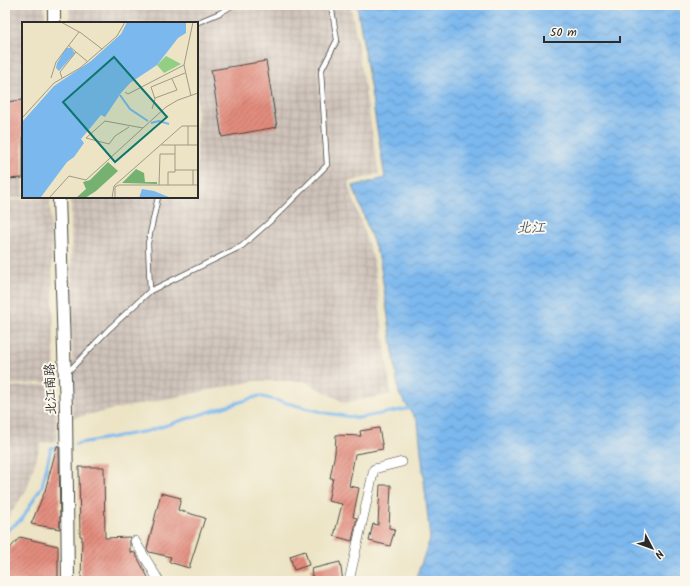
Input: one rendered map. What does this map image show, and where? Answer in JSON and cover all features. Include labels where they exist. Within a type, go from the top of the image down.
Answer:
[{"type":"street","points":[[54,5],[54,22]]},
{"type":"street","name":"北江南路","points":[[59,198],[65,376],[68,581]]},
{"type":"street","points":[[349,581],[374,469],[402,462]]},
{"type":"street","points":[[135,541],[159,581]]},
{"type":"lane","points":[[198,22],[220,13],[233,5]]},
{"type":"lane","points":[[65,376],[108,330],[150,291],[242,246],[275,217],[327,165],[321,71],[337,40],[331,5]]},
{"type":"lane","points":[[150,291],[148,243],[158,198]]},
{"type":"shaded area","points":[[5,5],[44,5],[45,22],[22,22],[22,141],[5,143]]},
{"type":"shaded area","points":[[69,5],[351,5],[379,174],[348,182],[374,262],[391,394],[345,403],[304,381],[255,381],[72,418],[71,198],[198,198],[198,22],[70,22]]},
{"type":"shaded area","points":[[22,144],[22,197],[5,199],[5,145]]},
{"type":"shaded area","points":[[50,198],[55,382],[5,385],[5,201]]},
{"type":"shaded area","points":[[55,384],[57,441],[41,443],[27,489],[9,516],[5,519],[5,387]]},
{"type":"water","name":"北江","points":[[357,5],[685,5],[685,581],[415,581],[430,539],[418,422],[399,394],[380,261],[353,186],[385,178]]},
{"type":"building","points":[[266,61],[277,127],[222,137],[211,70]]},
{"type":"building","points":[[22,100],[22,178],[5,179],[5,102]]},
{"type":"building","points":[[379,428],[383,449],[355,454],[349,486],[359,488],[353,517],[357,518],[352,541],[334,536],[342,504],[328,501],[333,478],[330,478],[335,453],[336,435],[361,436],[360,431]]},
{"type":"building","points":[[57,446],[59,446],[60,529],[31,524],[45,491]]},
{"type":"building","points":[[79,467],[104,467],[105,538],[130,537],[130,552],[135,553],[150,581],[81,581],[82,536],[80,536]]},
{"type":"building","points":[[380,485],[391,485],[389,528],[395,529],[390,546],[369,541],[373,524],[378,525]]},
{"type":"building","points":[[161,493],[181,498],[178,510],[205,518],[189,568],[169,562],[171,557],[149,552],[147,549]]},
{"type":"building","points":[[20,537],[58,546],[58,581],[5,581],[5,554]]},
{"type":"building","points":[[305,551],[309,565],[294,570],[290,556]]},
{"type":"building","points":[[340,562],[343,581],[313,581],[311,569]]},
{"type":"waterway","points":[[75,444],[148,431],[259,396],[326,413],[358,418],[412,408]]},
{"type":"waterway","points":[[5,532],[22,519],[42,486],[51,448],[57,447]]}]
